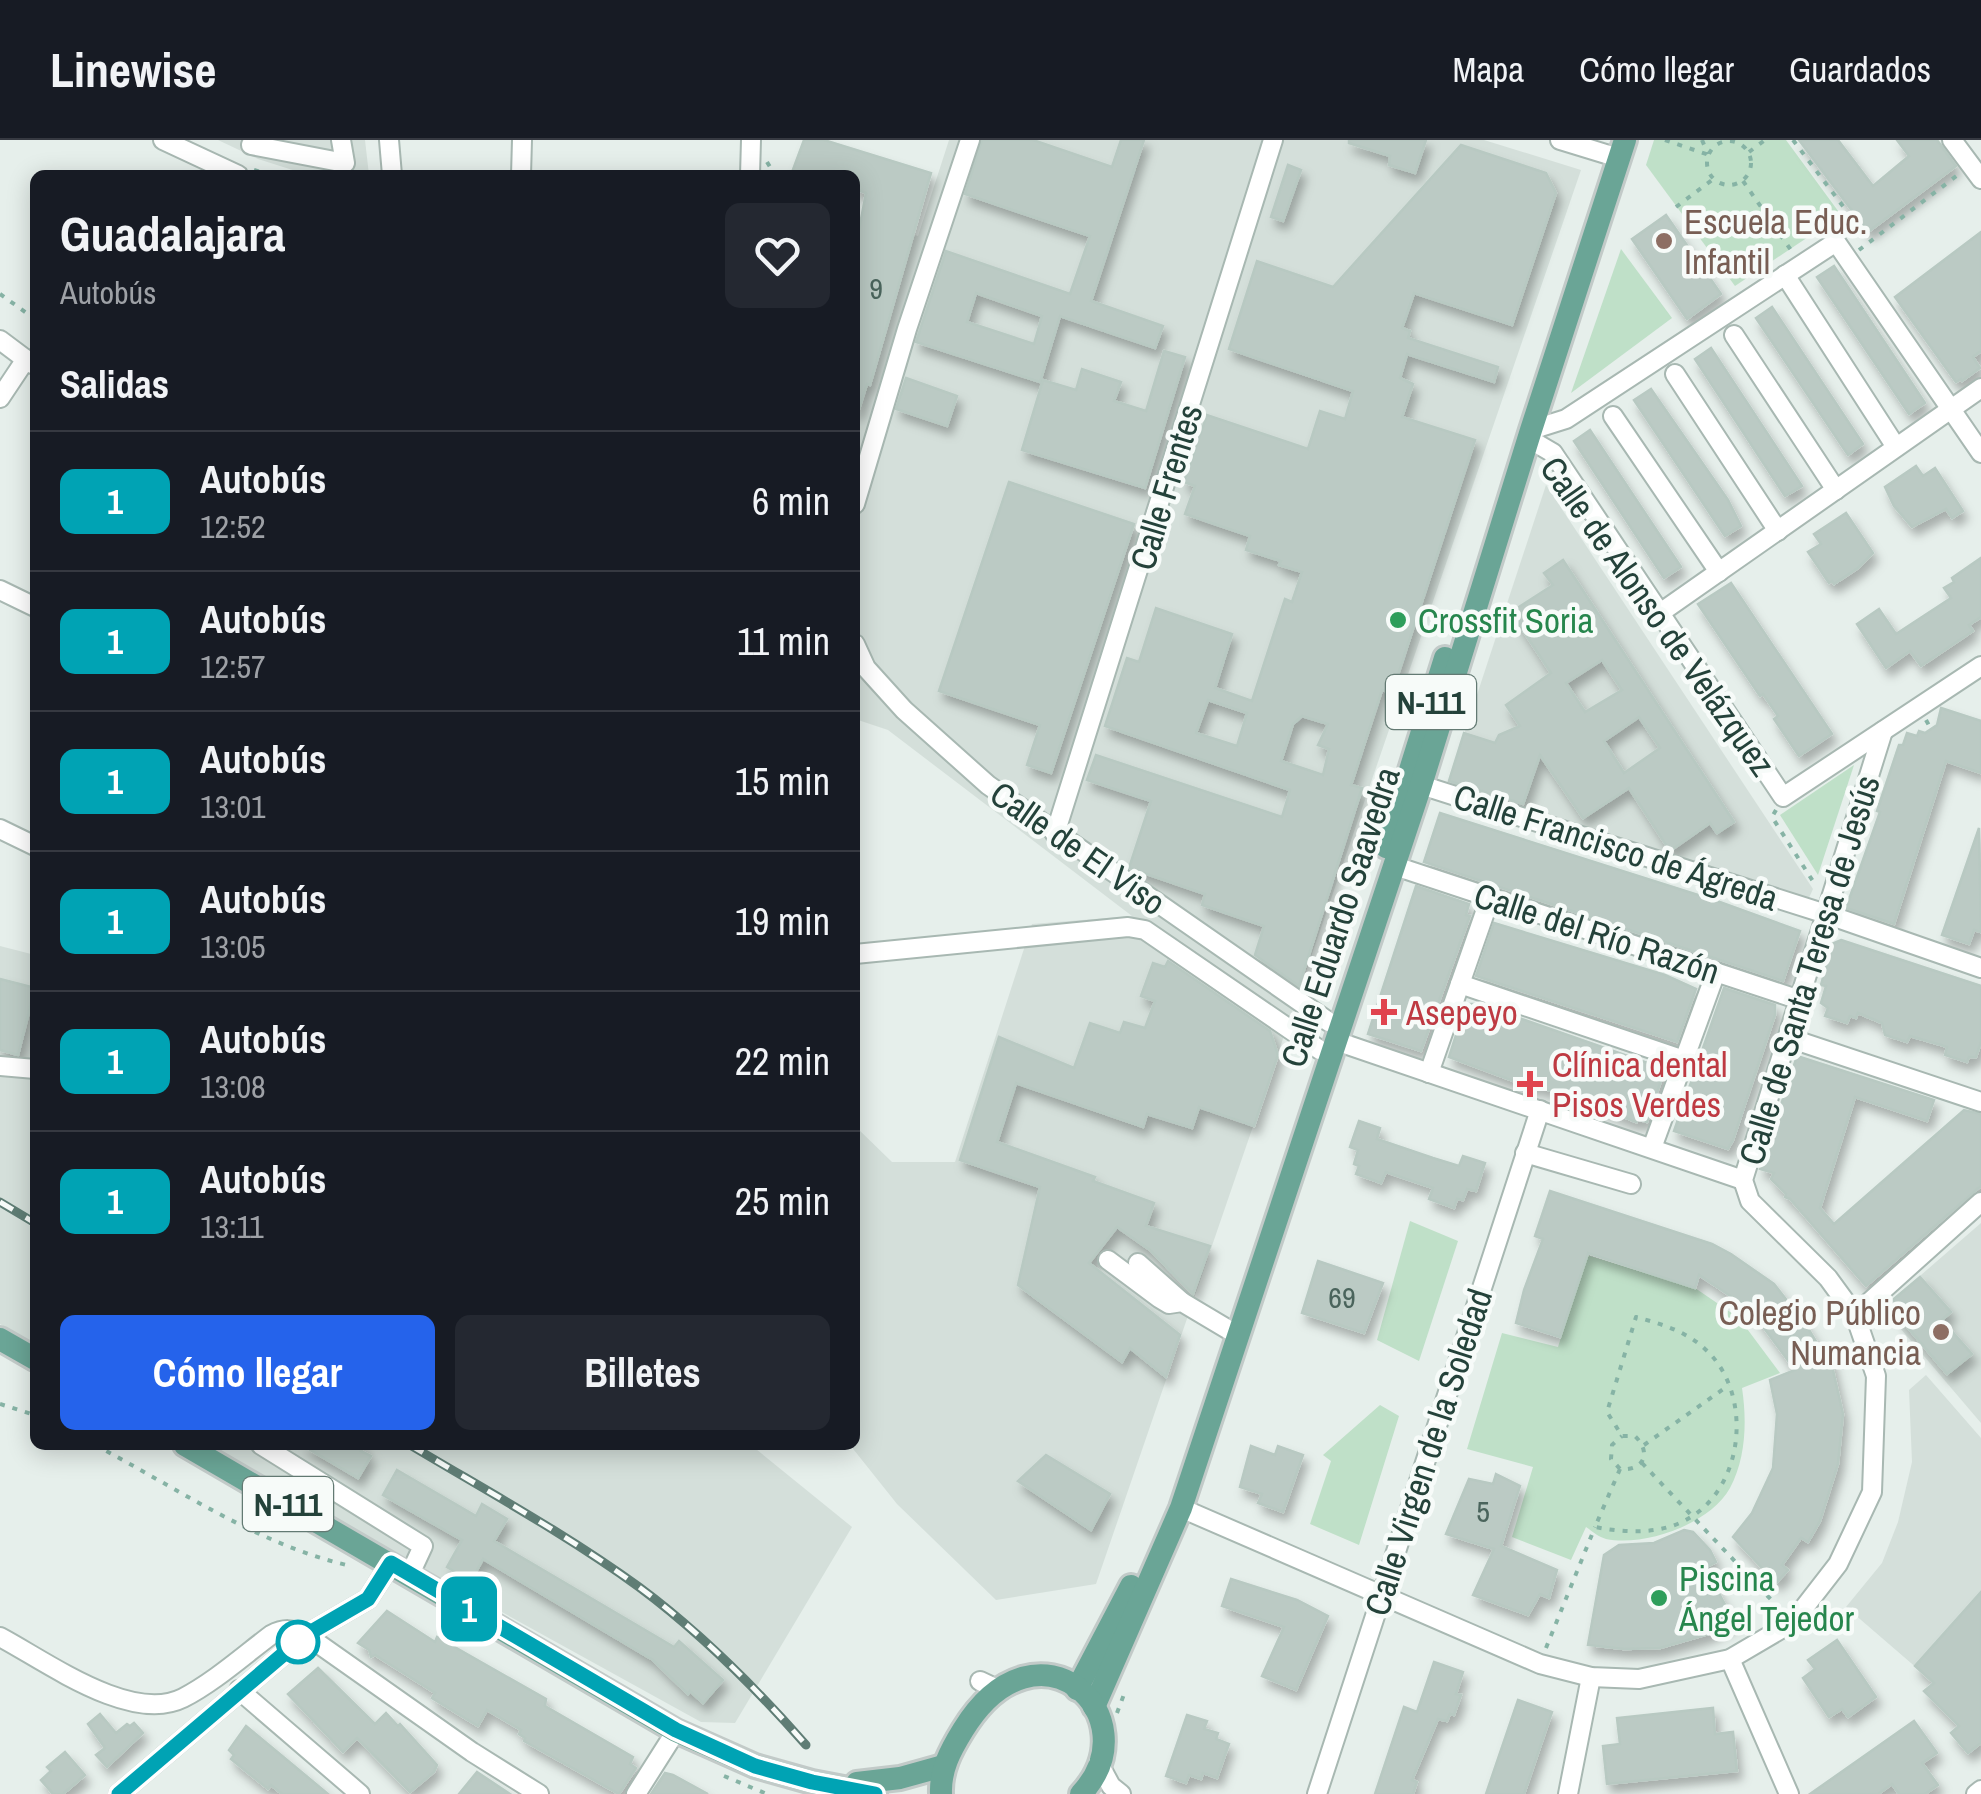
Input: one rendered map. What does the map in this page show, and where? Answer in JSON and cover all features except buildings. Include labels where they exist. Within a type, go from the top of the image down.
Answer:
[{"type":"main road","name":"Calle Eduardo Saavedra","points":[[1094,1707],[1328,1038],[1422,785],[1530,435],[1605,145]]},
{"type":"main road","name":"Calle Eduardo Saavedra","points":[[1077,1689],[1134,1596],[1181,1508],[1418,742],[1542,370],[1605,145]]},
{"type":"main road","points":[[0,1339],[30,1356]]},
{"type":"main road","name":"N-111","points":[[194,1450],[676,1730],[755,1766],[863,1790],[943,1766]]},
{"type":"main road","points":[[941,1794],[943,1766],[970,1719],[993,1694],[1021,1676],[1042,1674],[1077,1689],[1101,1717],[1104,1735],[1098,1762],[1082,1794]]},
{"type":"street","points":[[163,140],[227,170]]},
{"type":"street","points":[[249,142],[345,162],[342,140]]},
{"type":"street","points":[[389,140],[392,170]]},
{"type":"street","points":[[521,170],[522,140]]},
{"type":"street","points":[[750,170],[751,140]]},
{"type":"street","points":[[860,473],[970,140]]},
{"type":"street","name":"Calle Frentes","points":[[1056,834],[1274,140]]},
{"type":"street","points":[[1560,140],[1605,145]]},
{"type":"street","points":[[1952,140],[1976,172]]},
{"type":"street","points":[[1530,435],[1566,418],[1836,242],[1981,454]]},
{"type":"street","points":[[1785,276],[1896,448]]},
{"type":"street","points":[[1734,335],[1836,490]]},
{"type":"street","points":[[0,340],[30,362],[0,398]]},
{"type":"street","points":[[1676,374],[1778,531]]},
{"type":"street","points":[[1660,613],[1981,388]]},
{"type":"street","points":[[1613,416],[1720,572]]},
{"type":"street","name":"Calle de Alonso de Velázquez","points":[[1530,435],[1553,453],[1783,797],[1883,731]]},
{"type":"street","points":[[0,590],[30,605]]},
{"type":"street","name":"Calle de El Viso","points":[[860,666],[988,785],[1328,1038]]},
{"type":"street","points":[[1883,731],[1981,666]]},
{"type":"street","name":"Calle de Santa Teresa de Jesús","points":[[1181,1508],[1540,1664],[1590,1677],[1639,1680],[1730,1659],[1793,1622],[1838,1564],[1872,1492],[1876,1376],[1855,1314],[1828,1278],[1750,1200],[1743,1180],[1883,731]]},
{"type":"street","name":"Calle Francisco de Ágreda","points":[[1422,785],[1826,914],[1981,968]]},
{"type":"street","points":[[0,830],[30,844]]},
{"type":"street","name":"Calle del Río Razón","points":[[1394,866],[1800,1000]]},
{"type":"street","points":[[1429,1072],[1490,898]]},
{"type":"street","points":[[860,954],[1128,927],[1145,930],[1328,1038],[1743,1180]]},
{"type":"street","points":[[1652,1148],[1716,972]]},
{"type":"street","points":[[1460,984],[1684,1060]]},
{"type":"street","points":[[1789,1038],[1952,1099],[1981,1102]]},
{"type":"street","points":[[0,1066],[30,1069]]},
{"type":"street","name":"Calle Virgen de la Soledad","points":[[1317,1794],[1540,1110]]},
{"type":"street","points":[[1525,1153],[1630,1184]]},
{"type":"street","points":[[1855,1314],[1981,1202]]},
{"type":"street","points":[[1108,1260],[1169,1304],[1182,1302]]},
{"type":"street","points":[[1138,1264],[1182,1302],[1229,1330]]},
{"type":"street","points":[[119,1794],[306,1635],[368,1599],[424,1546],[269,1450]]},
{"type":"street","points":[[0,1637],[122,1702],[149,1706],[183,1698],[281,1630],[292,1630],[306,1635],[472,1752],[539,1794]]},
{"type":"street","points":[[1730,1659],[1789,1794]]},
{"type":"street","points":[[1568,1794],[1590,1677]]},
{"type":"street","points":[[239,1690],[360,1794]]},
{"type":"street","points":[[636,1794],[676,1730]]},
{"type":"street","points":[[1098,1762],[1111,1786],[1121,1794]]},
{"type":"path","points":[[1666,140],[1709,155]]},
{"type":"path","points":[[1702,140],[1709,155],[1707,168],[1714,179],[1731,185],[1743,180],[1751,164],[1748,152],[1738,143],[1724,142],[1709,155]]},
{"type":"path","points":[[1748,152],[1765,140]]},
{"type":"path","points":[[1792,140],[1870,242]]},
{"type":"path","points":[[764,160],[771,170]]},
{"type":"path","points":[[1847,259],[1976,172]]},
{"type":"path","points":[[1676,207],[1714,179]]},
{"type":"path","points":[[1743,180],[1802,264]]},
{"type":"path","points":[[0,294],[30,315]]},
{"type":"path","points":[[1772,817],[1817,888]]},
{"type":"path","points":[[1594,1527],[1626,1533],[1690,1518],[1723,1482],[1734,1454],[1738,1422],[1729,1386],[1707,1350],[1676,1329],[1636,1317],[1606,1412],[1622,1436]]},
{"type":"path","points":[[1644,1445],[1729,1386]]},
{"type":"path","points":[[0,1404],[30,1413]]},
{"type":"path","points":[[1622,1436],[1635,1436],[1644,1445],[1642,1464],[1632,1470],[1620,1469],[1611,1459],[1612,1445],[1622,1436]]},
{"type":"path","points":[[104,1450],[315,1558],[354,1566],[368,1550]]},
{"type":"path","points":[[1642,1464],[1793,1622]]},
{"type":"path","points":[[1540,1664],[1620,1469]]},
{"type":"shaded area","points":[[218,140],[365,140],[368,170],[293,170]]},
{"type":"shaded area","points":[[949,140],[1484,140],[1581,170],[1096,1584],[996,1600],[897,1504],[854,1450],[860,1450],[860,1131],[892,1162],[955,1162],[1032,924],[1132,916],[888,730],[860,721],[860,219],[918,236]]},
{"type":"shaded area","points":[[1546,485],[1813,889],[1808,900],[1448,783]]},
{"type":"shaded area","points":[[0,946],[30,954],[30,1341],[0,1324]]},
{"type":"shaded area","name":"Colegio Público Numancia","points":[[1981,1223],[1981,1423],[1883,1308]]},
{"type":"shaded area","points":[[1926,1375],[1981,1438],[1981,1680],[1943,1711],[1924,1691],[1933,1682],[1846,1607],[1882,1563],[1898,1522],[1912,1462],[1909,1390]]},
{"type":"shaded area","points":[[218,1450],[757,1450],[852,1527],[735,1723],[701,1722]]},
{"type":"green space","points":[[1654,140],[1786,140],[1841,215],[1735,286],[1646,165]]},
{"type":"green space","points":[[1621,249],[1672,318],[1571,393]]},
{"type":"green space","points":[[1854,765],[1818,875],[1780,815]]},
{"type":"green space","points":[[1410,1221],[1458,1241],[1419,1361],[1377,1340]]},
{"type":"green space","points":[[1587,1255],[1695,1288],[1739,1318],[1780,1373],[1742,1388],[1742,1452],[1730,1488],[1721,1501],[1692,1522],[1657,1536],[1606,1539],[1586,1527],[1571,1560],[1512,1537],[1533,1467],[1467,1449],[1502,1333],[1558,1347]]},
{"type":"green space","points":[[1380,1405],[1399,1416],[1359,1545],[1310,1524],[1331,1461],[1323,1455]]},
{"type":"railway","points":[[0,1202],[30,1220]]},
{"type":"railway","points":[[418,1450],[555,1531],[639,1587],[727,1662],[806,1745]]},
{"type":"bus line","name":"1","points":[[119,1794],[306,1635],[368,1599],[391,1563],[676,1730],[755,1766],[875,1794]]},
{"type":"place","name":"Escuela Educ. Infantil","points":[[1664,241]]},
{"type":"place","name":"Crossfit Soria","points":[[1398,620]]},
{"type":"place","name":"Asepeyo","points":[[1384,1012]]},
{"type":"place","name":"Clínica dental Pisos Verdes","points":[[1530,1084]]},
{"type":"place","name":"Colegio Público Numancia","points":[[1941,1332]]},
{"type":"place","name":"Piscina Ángel Tejedor","points":[[1659,1598]]}]
